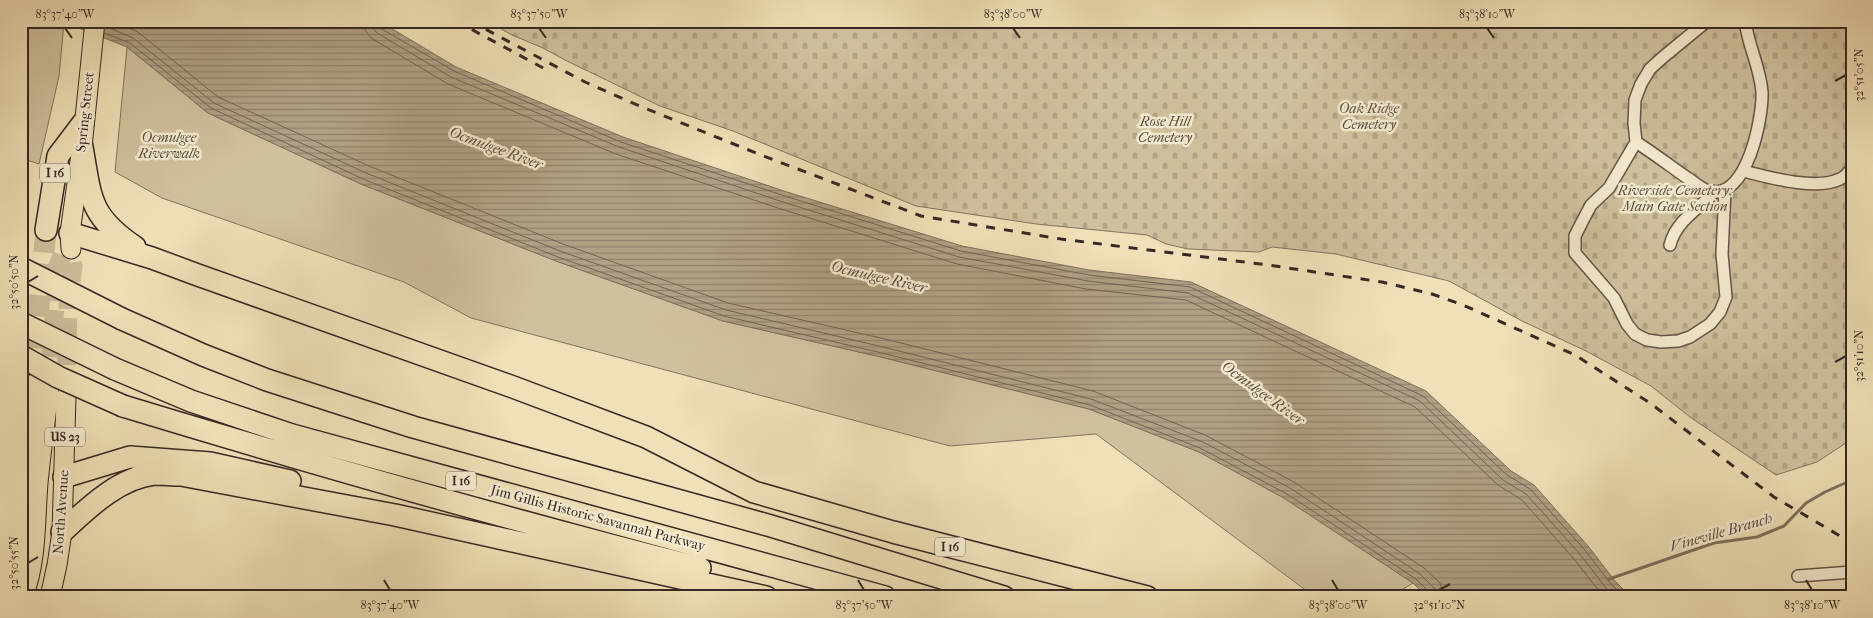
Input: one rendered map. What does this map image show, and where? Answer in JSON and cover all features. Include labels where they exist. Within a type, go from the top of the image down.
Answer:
[{"type":"highway","name":"I 16","points":[[46,230],[58,156],[83,123]]},
{"type":"highway","points":[[82,147],[91,193],[98,215],[118,235],[152,258]]},
{"type":"highway","points":[[69,243],[152,258]]},
{"type":"highway","name":"I 16","points":[[152,258],[646,437],[754,492],[893,532],[1147,597]]},
{"type":"highway","name":"I 16","points":[[21,268],[122,319],[203,355],[267,380],[413,428],[771,526],[1004,597]]},
{"type":"highway","name":"Jim Gillis Historic Savannah Parkway","points":[[21,323],[115,369],[191,401],[292,435],[885,597]]},
{"type":"highway","name":"I 16","points":[[28,358],[35,388]]},
{"type":"highway","name":"I 16","points":[[28,358],[58,377],[122,406],[254,446],[556,531],[742,578],[776,597]]},
{"type":"highway","name":"US 23","points":[[27,482],[25,469],[30,447],[35,388]]},
{"type":"highway","points":[[64,477],[130,457],[210,463],[260,473],[329,492],[395,514]]},
{"type":"highway","points":[[62,532],[94,502],[121,484],[152,474],[181,475],[395,514],[766,597]]},
{"type":"main road","name":"Spring Street","points":[[69,243],[82,147],[95,21]]},
{"type":"main road","name":"North Avenue","points":[[50,597],[62,532],[66,397]]},
{"type":"main road","points":[[27,482],[64,477]]},
{"type":"main road","name":"North Avenue","points":[[23,597],[27,587],[35,546],[27,482]]},
{"type":"street","points":[[1707,21],[1662,58],[1640,84],[1635,100],[1634,123],[1636,142],[1609,188],[1591,205],[1575,236],[1575,253],[1614,298],[1627,324],[1635,334],[1647,340],[1678,341],[1702,331],[1720,312],[1726,297],[1722,254],[1725,190]]},
{"type":"street","points":[[1636,142],[1699,186],[1712,191],[1725,190],[1736,182],[1743,171],[1759,127],[1762,92],[1755,60],[1747,36],[1745,21]]},
{"type":"street","points":[[1743,171],[1788,182],[1806,184],[1840,179],[1852,168]]},
{"type":"street","points":[[1670,245],[1672,235],[1680,224],[1710,197],[1712,191]]},
{"type":"street","points":[[1798,576],[1852,572]]},
{"type":"green space","points":[[21,21],[64,22],[59,76],[39,164],[21,158]]},
{"type":"green space","points":[[487,21],[1852,21],[1852,439],[1817,462],[1776,475],[1690,417],[1651,386],[1586,351],[1522,321],[1449,281],[1336,254],[1272,247],[1259,252],[1188,249],[1166,244],[1147,235],[1036,224],[916,206],[733,131],[660,106],[543,48],[512,35]]},
{"type":"green space","name":"Ocmulgee Riverwalk","points":[[127,47],[208,113],[361,184],[556,261],[723,321],[881,357],[1089,409],[1199,452],[1284,498],[1413,583],[1390,597],[1315,597],[1096,434],[950,446],[471,318],[404,282],[162,198],[115,172]]},
{"type":"water","name":"Ocmulgee River","points":[[61,21],[379,21],[456,67],[623,137],[787,192],[962,246],[1089,270],[1191,282],[1426,391],[1511,471],[1534,485],[1588,546],[1615,581],[1631,597],[1427,597],[1413,583],[1284,498],[1199,452],[1089,409],[881,357],[723,321],[556,261],[361,184],[208,113],[127,47]]},
{"type":"waterway","name":"Vineville Branch","points":[[1609,579],[1714,543],[1757,537],[1784,526],[1806,503],[1852,480]]},
{"type":"tunnel","points":[[34,380],[34,359],[46,230]]},
{"type":"tunnel","points":[[49,385],[58,266],[65,248]]},
{"type":"tunnel","points":[[66,393],[68,305],[73,266],[71,249]]},
{"type":"railway","points":[[456,21],[545,69]]},
{"type":"railway","points":[[470,21],[585,82],[642,107],[921,216],[1061,239],[1268,265],[1382,282],[1432,294],[1463,305],[1575,355],[1650,403],[1774,497],[1852,543]]},
{"type":"park label","name":"Oak Ridge Cemetery","points":[[1369,116]]},
{"type":"park label","name":"Rose Hill Cemetery","points":[[1165,130]]},
{"type":"park label","name":"Riverside Cemetery: Main Gate Section","points":[[1675,198]]}]
